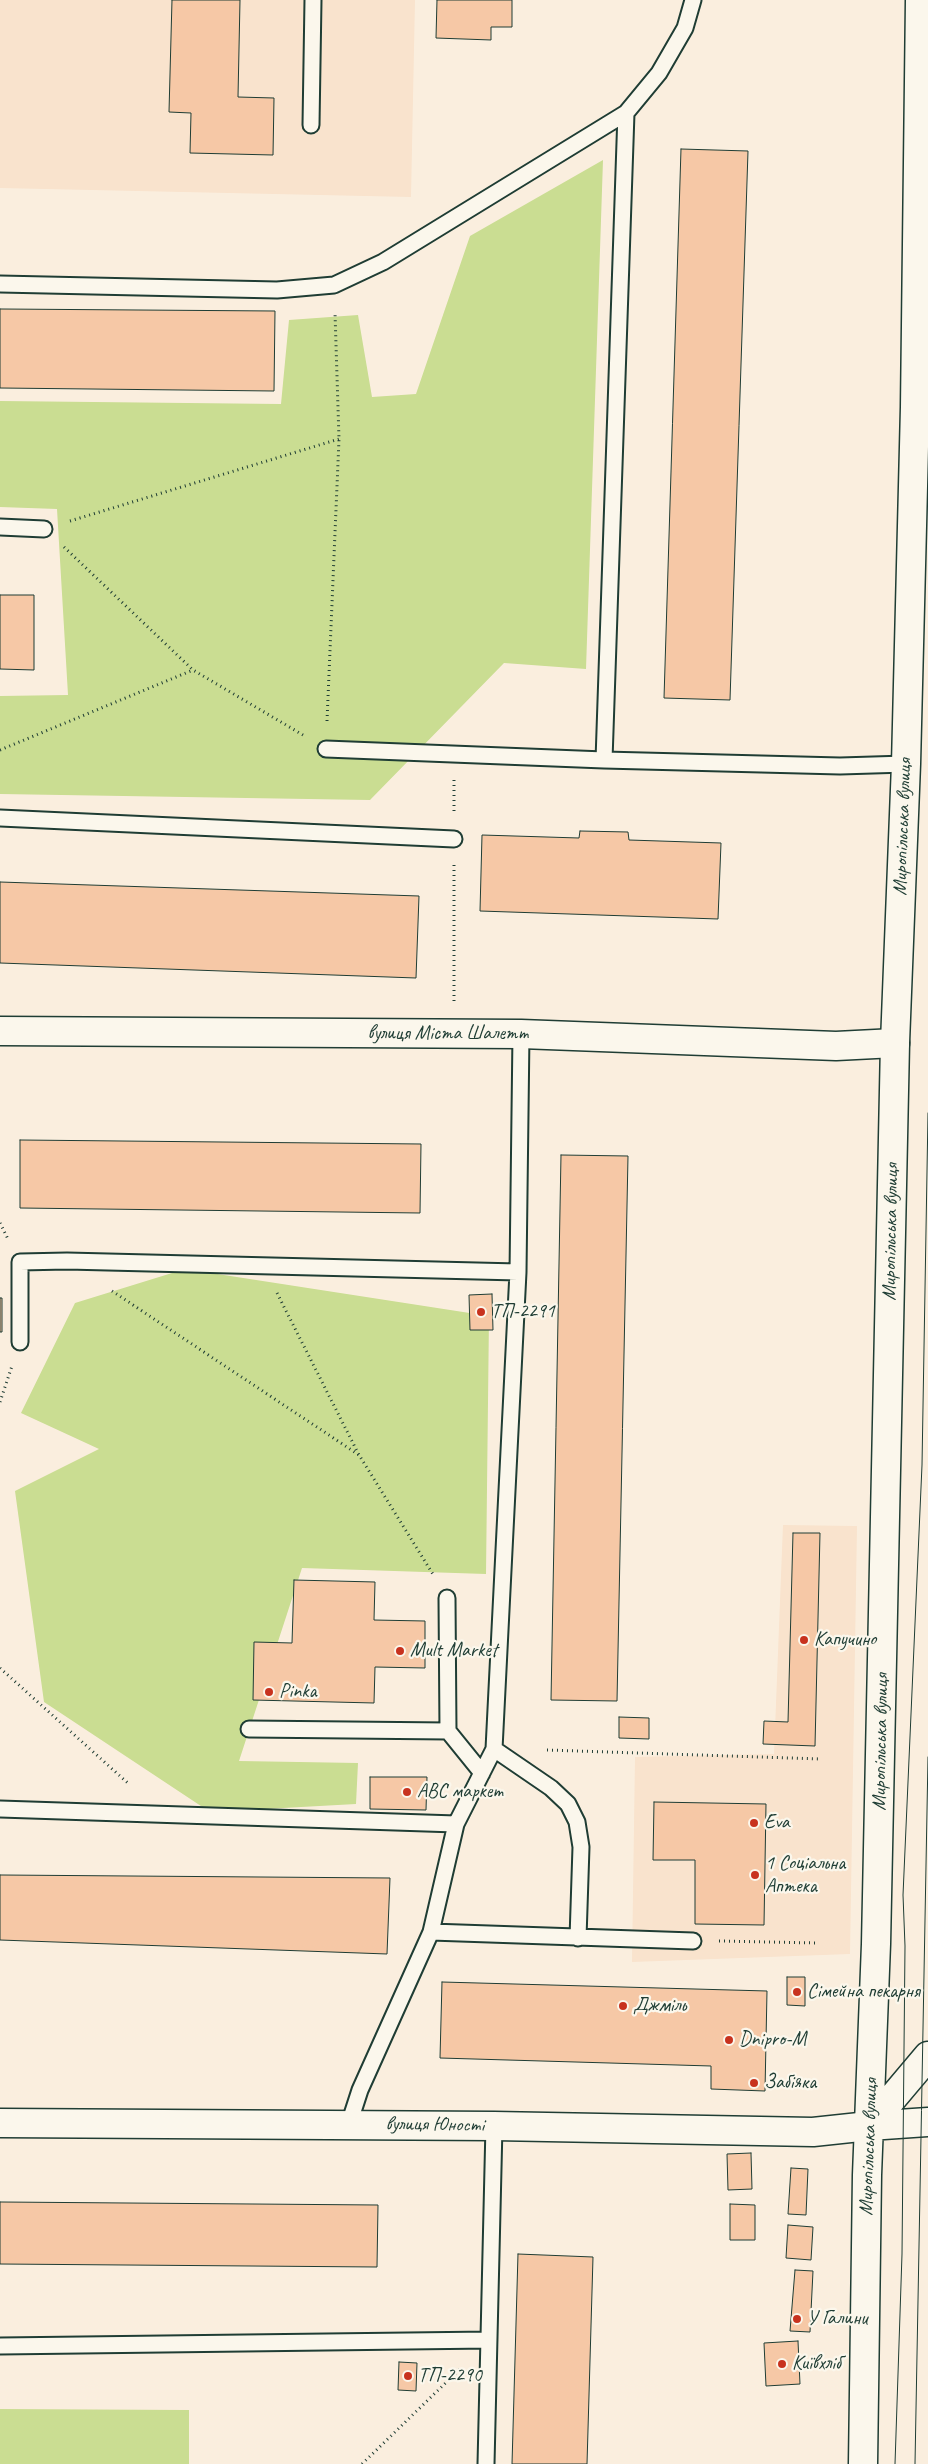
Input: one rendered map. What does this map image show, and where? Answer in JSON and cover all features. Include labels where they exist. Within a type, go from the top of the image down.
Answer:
[{"type":"street","name":"Миропільська вулиця","points":[[863,2464],[869,2126],[876,1944],[895,1043],[922,407],[920,0]]},
{"type":"street","name":"вулиця Міста Шалетт","points":[[0,1031],[521,1034],[836,1046],[895,1043]]},
{"type":"street","points":[[869,2126],[928,2056]]},
{"type":"street","name":"вулиця Юності","points":[[0,2123],[349,2124],[813,2132],[928,2122]]},
{"type":"lane","points":[[311,125],[313,0]]},
{"type":"lane","points":[[0,284],[277,290],[334,285],[383,262],[626,113],[659,73],[685,28],[693,0]]},
{"type":"lane","points":[[604,760],[626,113]]},
{"type":"lane","points":[[0,527],[44,529]]},
{"type":"lane","points":[[326,749],[604,760],[840,766],[906,764]]},
{"type":"lane","points":[[0,818],[454,839]]},
{"type":"lane","points":[[349,2124],[360,2090],[431,1932],[456,1824],[494,1749],[518,1272],[521,1034]]},
{"type":"lane","points":[[20,1342],[20,1262],[67,1261],[518,1272]]},
{"type":"lane","points":[[447,1598],[448,1731],[482,1773]]},
{"type":"lane","points":[[249,1729],[448,1731]]},
{"type":"lane","points":[[494,1749],[551,1788],[568,1804],[577,1822],[581,1847],[578,1938]]},
{"type":"lane","points":[[0,1809],[456,1824]]},
{"type":"lane","points":[[431,1932],[694,1941]]},
{"type":"lane","points":[[486,2464],[494,2126]]},
{"type":"lane","points":[[0,2346],[489,2340]]},
{"type":"path","points":[[334,285],[339,439],[326,749],[193,670],[44,529],[339,439]]},
{"type":"path","points":[[0,750],[193,670]]},
{"type":"path","points":[[453,1034],[454,754]]},
{"type":"path","points":[[67,1261],[359,1455]]},
{"type":"path","points":[[264,1266],[359,1455],[447,1598]]},
{"type":"path","points":[[0,1402],[20,1342]]},
{"type":"path","points":[[0,1668],[163,1814]]},
{"type":"path","points":[[494,1749],[821,1758]]},
{"type":"path","points":[[694,1941],[817,1943]]},
{"type":"path","points":[[362,2464],[489,2340]]},
{"type":"shaded area","points":[[0,0],[415,0],[411,197],[0,188]]},
{"type":"shaded area","points":[[783,1525],[857,1526],[850,1954],[632,1962],[635,1757],[774,1754]]},
{"type":"green space","points":[[603,160],[586,669],[504,663],[370,800],[0,794],[0,696],[68,695],[57,509],[0,507],[0,401],[281,404],[289,320],[358,315],[372,397],[416,394],[470,236]]},
{"type":"green space","points":[[185,1269],[489,1316],[486,1574],[302,1568],[239,1761],[358,1763],[356,1804],[210,1812],[44,1702],[15,1491],[99,1449],[21,1413],[75,1303]]},
{"type":"green space","points":[[0,2409],[189,2410],[189,2464],[0,2464]]},
{"type":"building","points":[[172,0],[240,0],[238,97],[274,98],[273,155],[190,153],[191,113],[169,112]]},
{"type":"building","points":[[437,0],[512,0],[512,27],[491,27],[491,40],[436,38]]},
{"type":"building","points":[[681,149],[748,151],[730,700],[664,698]]},
{"type":"building","points":[[0,309],[275,311],[274,391],[0,388]]},
{"type":"building","points":[[0,595],[34,595],[34,670],[0,669]]},
{"type":"building","points":[[580,831],[628,832],[629,840],[721,843],[718,919],[480,911],[482,835],[579,838]]},
{"type":"building","points":[[0,882],[419,896],[416,978],[0,963]]},
{"type":"building","points":[[20,1140],[421,1144],[420,1213],[20,1208]]},
{"type":"building","points":[[561,1155],[628,1156],[617,1701],[551,1700]]},
{"type":"building","name":"ТП-2291","points":[[492,1294],[493,1330],[470,1330],[469,1295]]},
{"type":"building","points":[[0,1298],[2,1298],[2,1332],[0,1332]]},
{"type":"building","points":[[793,1533],[820,1533],[815,1746],[763,1744],[764,1721],[788,1722]]},
{"type":"building","points":[[294,1580],[375,1582],[374,1620],[425,1621],[425,1668],[375,1667],[374,1703],[253,1700],[254,1642],[292,1643]]},
{"type":"building","points":[[619,1717],[649,1718],[649,1739],[619,1738]]},
{"type":"building","points":[[370,1777],[427,1777],[426,1810],[370,1809]]},
{"type":"building","points":[[654,1802],[766,1804],[764,1925],[695,1924],[695,1860],[653,1860]]},
{"type":"building","points":[[0,1875],[390,1878],[387,1954],[0,1940]]},
{"type":"building","points":[[787,1977],[805,1977],[805,2006],[787,2005]]},
{"type":"building","points":[[442,1982],[767,1991],[765,2091],[711,2089],[711,2066],[440,2058]]},
{"type":"building","points":[[751,2153],[752,2189],[728,2190],[727,2154]]},
{"type":"building","points":[[791,2168],[808,2169],[806,2215],[788,2214]]},
{"type":"building","points":[[0,2202],[378,2205],[377,2267],[0,2264]]},
{"type":"building","points":[[730,2204],[755,2205],[755,2240],[730,2240]]},
{"type":"building","points":[[788,2225],[813,2227],[811,2260],[786,2258]]},
{"type":"building","points":[[518,2254],[593,2257],[587,2464],[512,2464]]},
{"type":"building","points":[[795,2270],[813,2271],[810,2332],[790,2331]]},
{"type":"building","name":"Київхліб","points":[[798,2341],[800,2384],[766,2386],[764,2343]]},
{"type":"building","name":"ТП-2290","points":[[399,2362],[417,2363],[416,2391],[398,2390]]},
{"type":"tram line","points":[[895,2464],[902,2254],[905,1946],[903,1895],[922,1465],[928,1113]]},
{"type":"tram line","points":[[915,2464],[928,1757]]},
{"type":"place","name":"ТП-2291","points":[[481,1312]]},
{"type":"place","name":"Капучино","points":[[804,1640]]},
{"type":"place","name":"Mult Market","points":[[400,1651]]},
{"type":"place","name":"Pinka","points":[[269,1692]]},
{"type":"place","name":"АВС маркет","points":[[407,1792]]},
{"type":"place","name":"Eva","points":[[754,1823]]},
{"type":"place","name":"1 Соціальна Аптека","points":[[755,1875]]},
{"type":"place","name":"Сімейна пекарня","points":[[797,1992]]},
{"type":"place","name":"Джміль","points":[[623,2006]]},
{"type":"place","name":"Dnipro-M","points":[[729,2040]]},
{"type":"place","name":"Забіяка","points":[[754,2083]]},
{"type":"place","name":"У Галини","points":[[797,2319]]},
{"type":"place","name":"Київхліб","points":[[782,2364]]},
{"type":"place","name":"ТП-2290","points":[[408,2376]]}]
